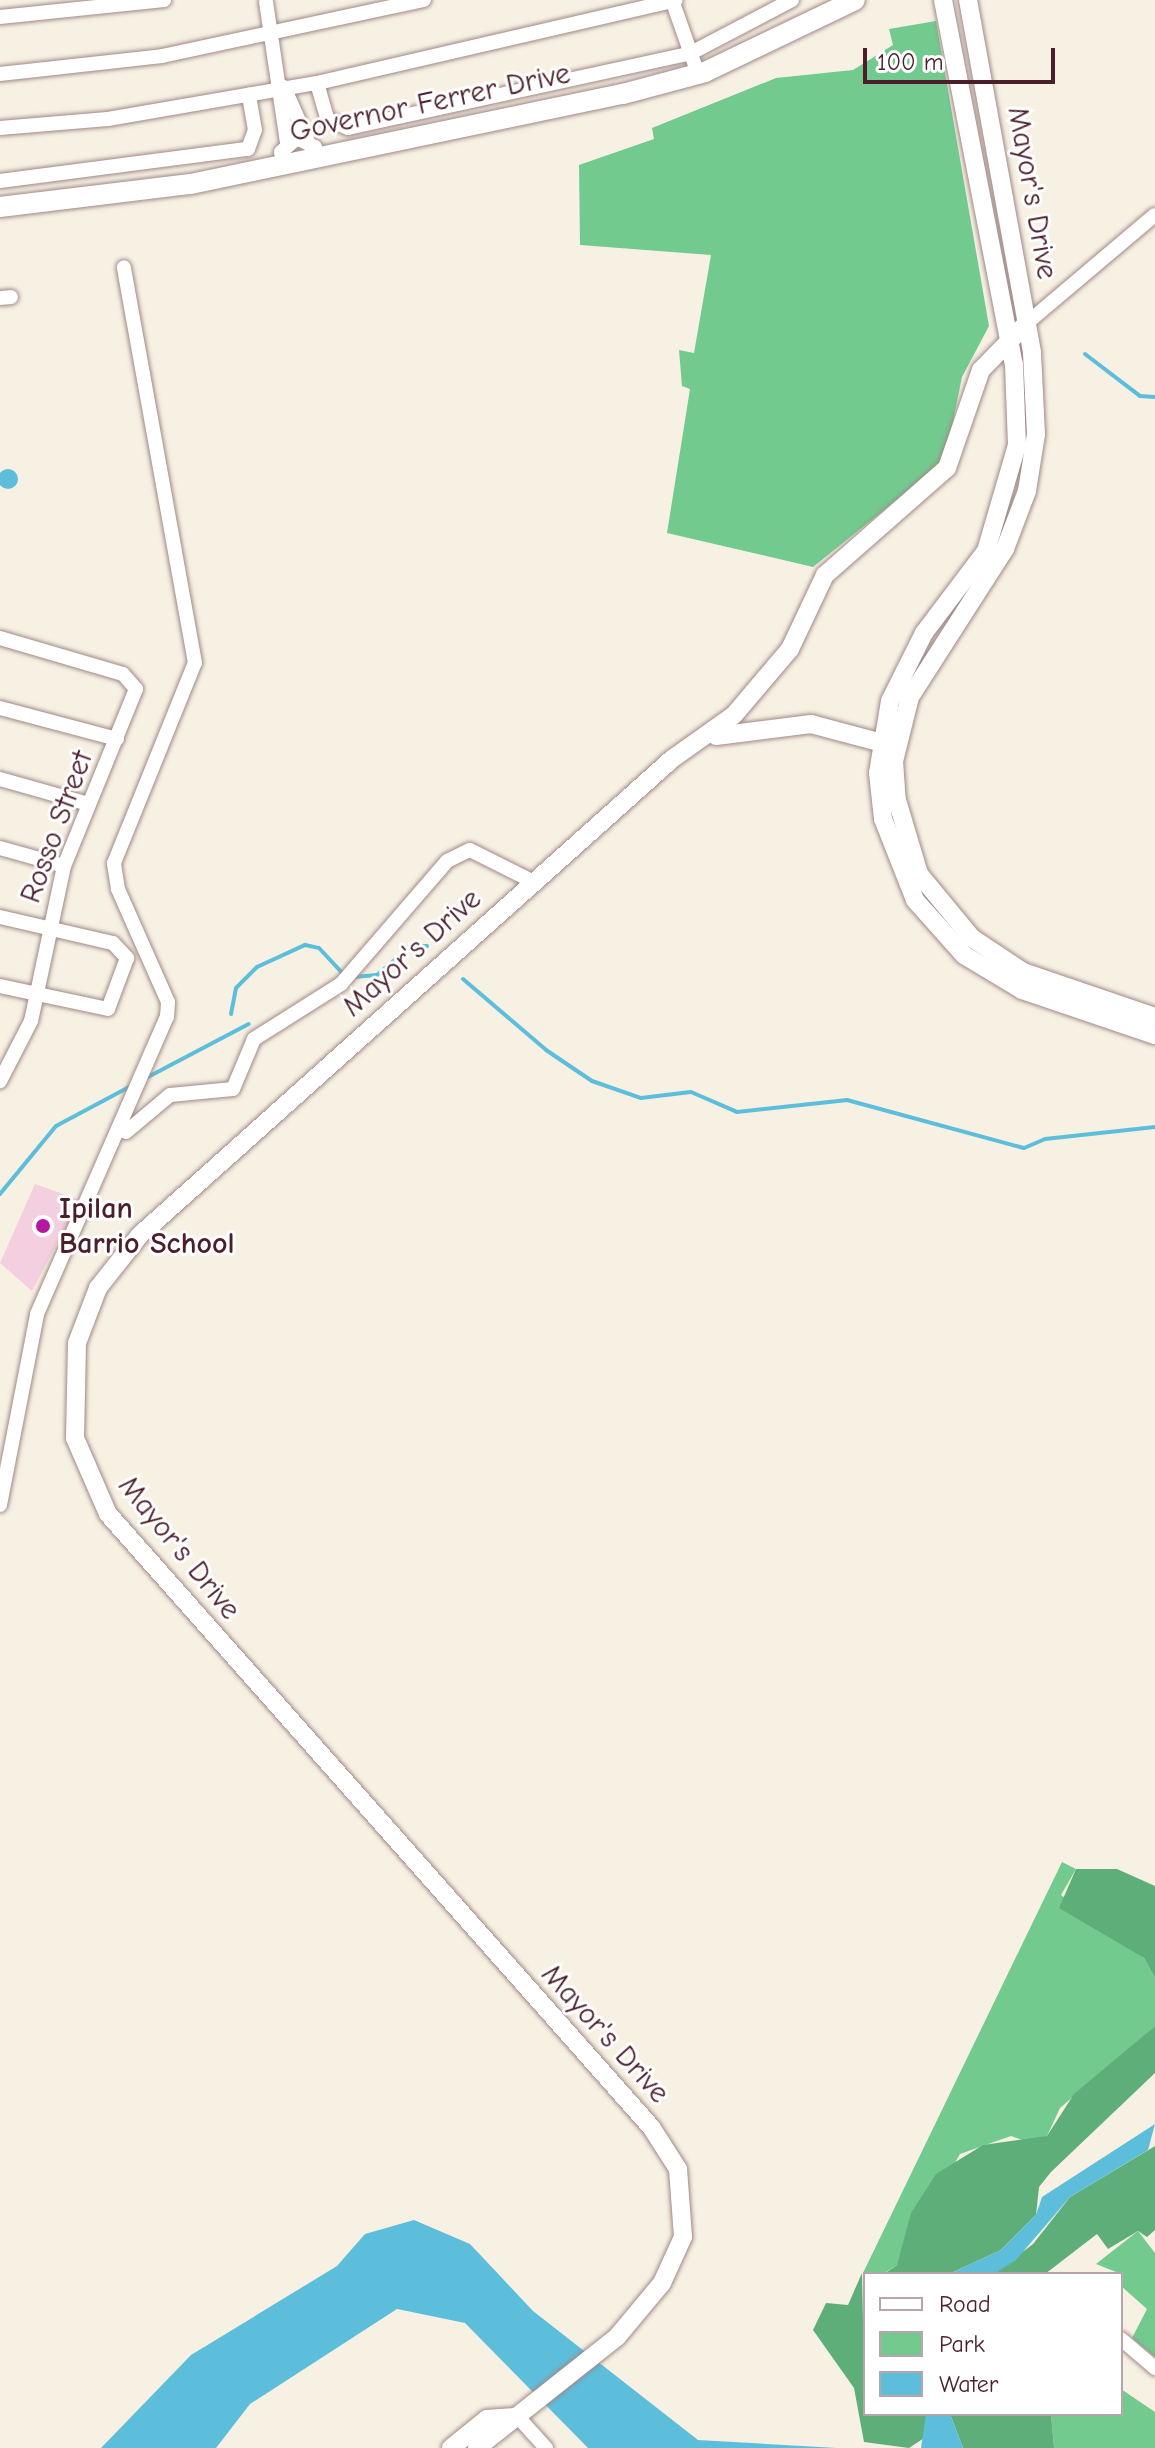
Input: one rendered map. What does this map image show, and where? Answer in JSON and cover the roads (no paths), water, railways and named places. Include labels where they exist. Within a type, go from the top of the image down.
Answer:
[{"type":"main road","name":"Governor Ferrer Drive","points":[[0,207],[107,197],[283,164],[312,148],[698,74],[855,0]]},
{"type":"street","points":[[0,17],[164,0]]},
{"type":"street","points":[[0,74],[162,56],[424,0]]},
{"type":"street","points":[[317,83],[327,119],[341,129],[691,53],[792,0]]},
{"type":"street","name":"Mayor's Drive","points":[[943,0],[1007,339]]},
{"type":"street","name":"Mayor's Drive","points":[[477,2448],[617,2337],[662,2283],[683,2237],[683,2184],[671,2155],[125,1535],[82,1463],[72,1415],[80,1333],[125,1250],[672,759],[706,739],[776,669],[825,575],[947,468],[974,382],[1007,339],[1027,323],[968,0]]},
{"type":"street","points":[[264,1],[284,87],[287,142],[283,164]]},
{"type":"street","points":[[0,128],[108,119],[317,83],[673,1],[698,74]]},
{"type":"street","points":[[284,87],[312,148]]},
{"type":"street","points":[[0,181],[248,149],[255,130],[249,95]]},
{"type":"street","points":[[287,142],[312,148]]},
{"type":"street","points":[[1155,215],[1027,323],[1037,408],[1027,491],[993,573],[917,679],[888,744],[907,844],[947,915],[1023,972],[1155,1017]]},
{"type":"street","points":[[0,1505],[37,1314],[120,1138],[159,1038],[168,1002],[118,889],[114,863],[195,663],[124,267]]},
{"type":"street","points":[[1007,339],[1018,416],[1008,495],[978,564],[911,655],[888,744],[879,797],[888,842],[936,928],[1008,983],[1155,1035]]},
{"type":"street","name":"Rosso Street","points":[[0,638],[135,683],[117,739],[64,866],[38,996],[7,1058],[0,1081]]},
{"type":"street","points":[[0,708],[117,739]]},
{"type":"street","points":[[706,739],[782,723],[888,744]]},
{"type":"street","points":[[0,779],[89,804]]},
{"type":"street","points":[[0,848],[64,866]]},
{"type":"street","points":[[120,1138],[170,1095],[233,1089],[254,1039],[341,984],[447,861],[470,850],[534,882]]},
{"type":"street","points":[[0,917],[118,945],[126,966],[108,1009],[0,986]]},
{"type":"street","points":[[1123,2341],[1155,2368]]},
{"type":"street","points":[[523,2413],[546,2448]]},
{"type":"street","name":"Mayor's Drive","points":[[451,2448],[487,2419],[523,2413]]},
{"type":"water","points":[[4,469],[12,469],[18,475],[18,483],[12,489],[4,489],[-1,484],[-1,474]]},
{"type":"water","points":[[1155,2124],[1148,2150],[1070,2197],[1016,2260],[997,2272],[953,2272],[1001,2250],[1036,2215],[1042,2197]]},
{"type":"water","points":[[414,2220],[470,2244],[533,2311],[698,2440],[837,2448],[588,2448],[465,2323],[397,2309],[250,2404],[216,2448],[101,2448],[191,2355],[337,2266],[365,2234]]},
{"type":"water","points":[[926,2416],[951,2416],[963,2448],[921,2448]]},
{"type":"waterway","points":[[1085,354],[1140,396],[1155,397]]},
{"type":"waterway","points":[[231,1014],[236,988],[257,967],[305,945],[319,948],[342,973]]},
{"type":"waterway","points":[[354,977],[377,975],[411,946],[427,946]]},
{"type":"waterway","points":[[463,979],[546,1050],[592,1081],[641,1098],[691,1092],[737,1112],[847,1100],[1024,1148],[1045,1139],[1155,1127]]},
{"type":"waterway","points":[[146,1078],[249,1024]]},
{"type":"waterway","points":[[0,1194],[56,1126],[131,1086]]},
{"type":"place","name":"Ipilan Barrio School","points":[[43,1226]]}]
